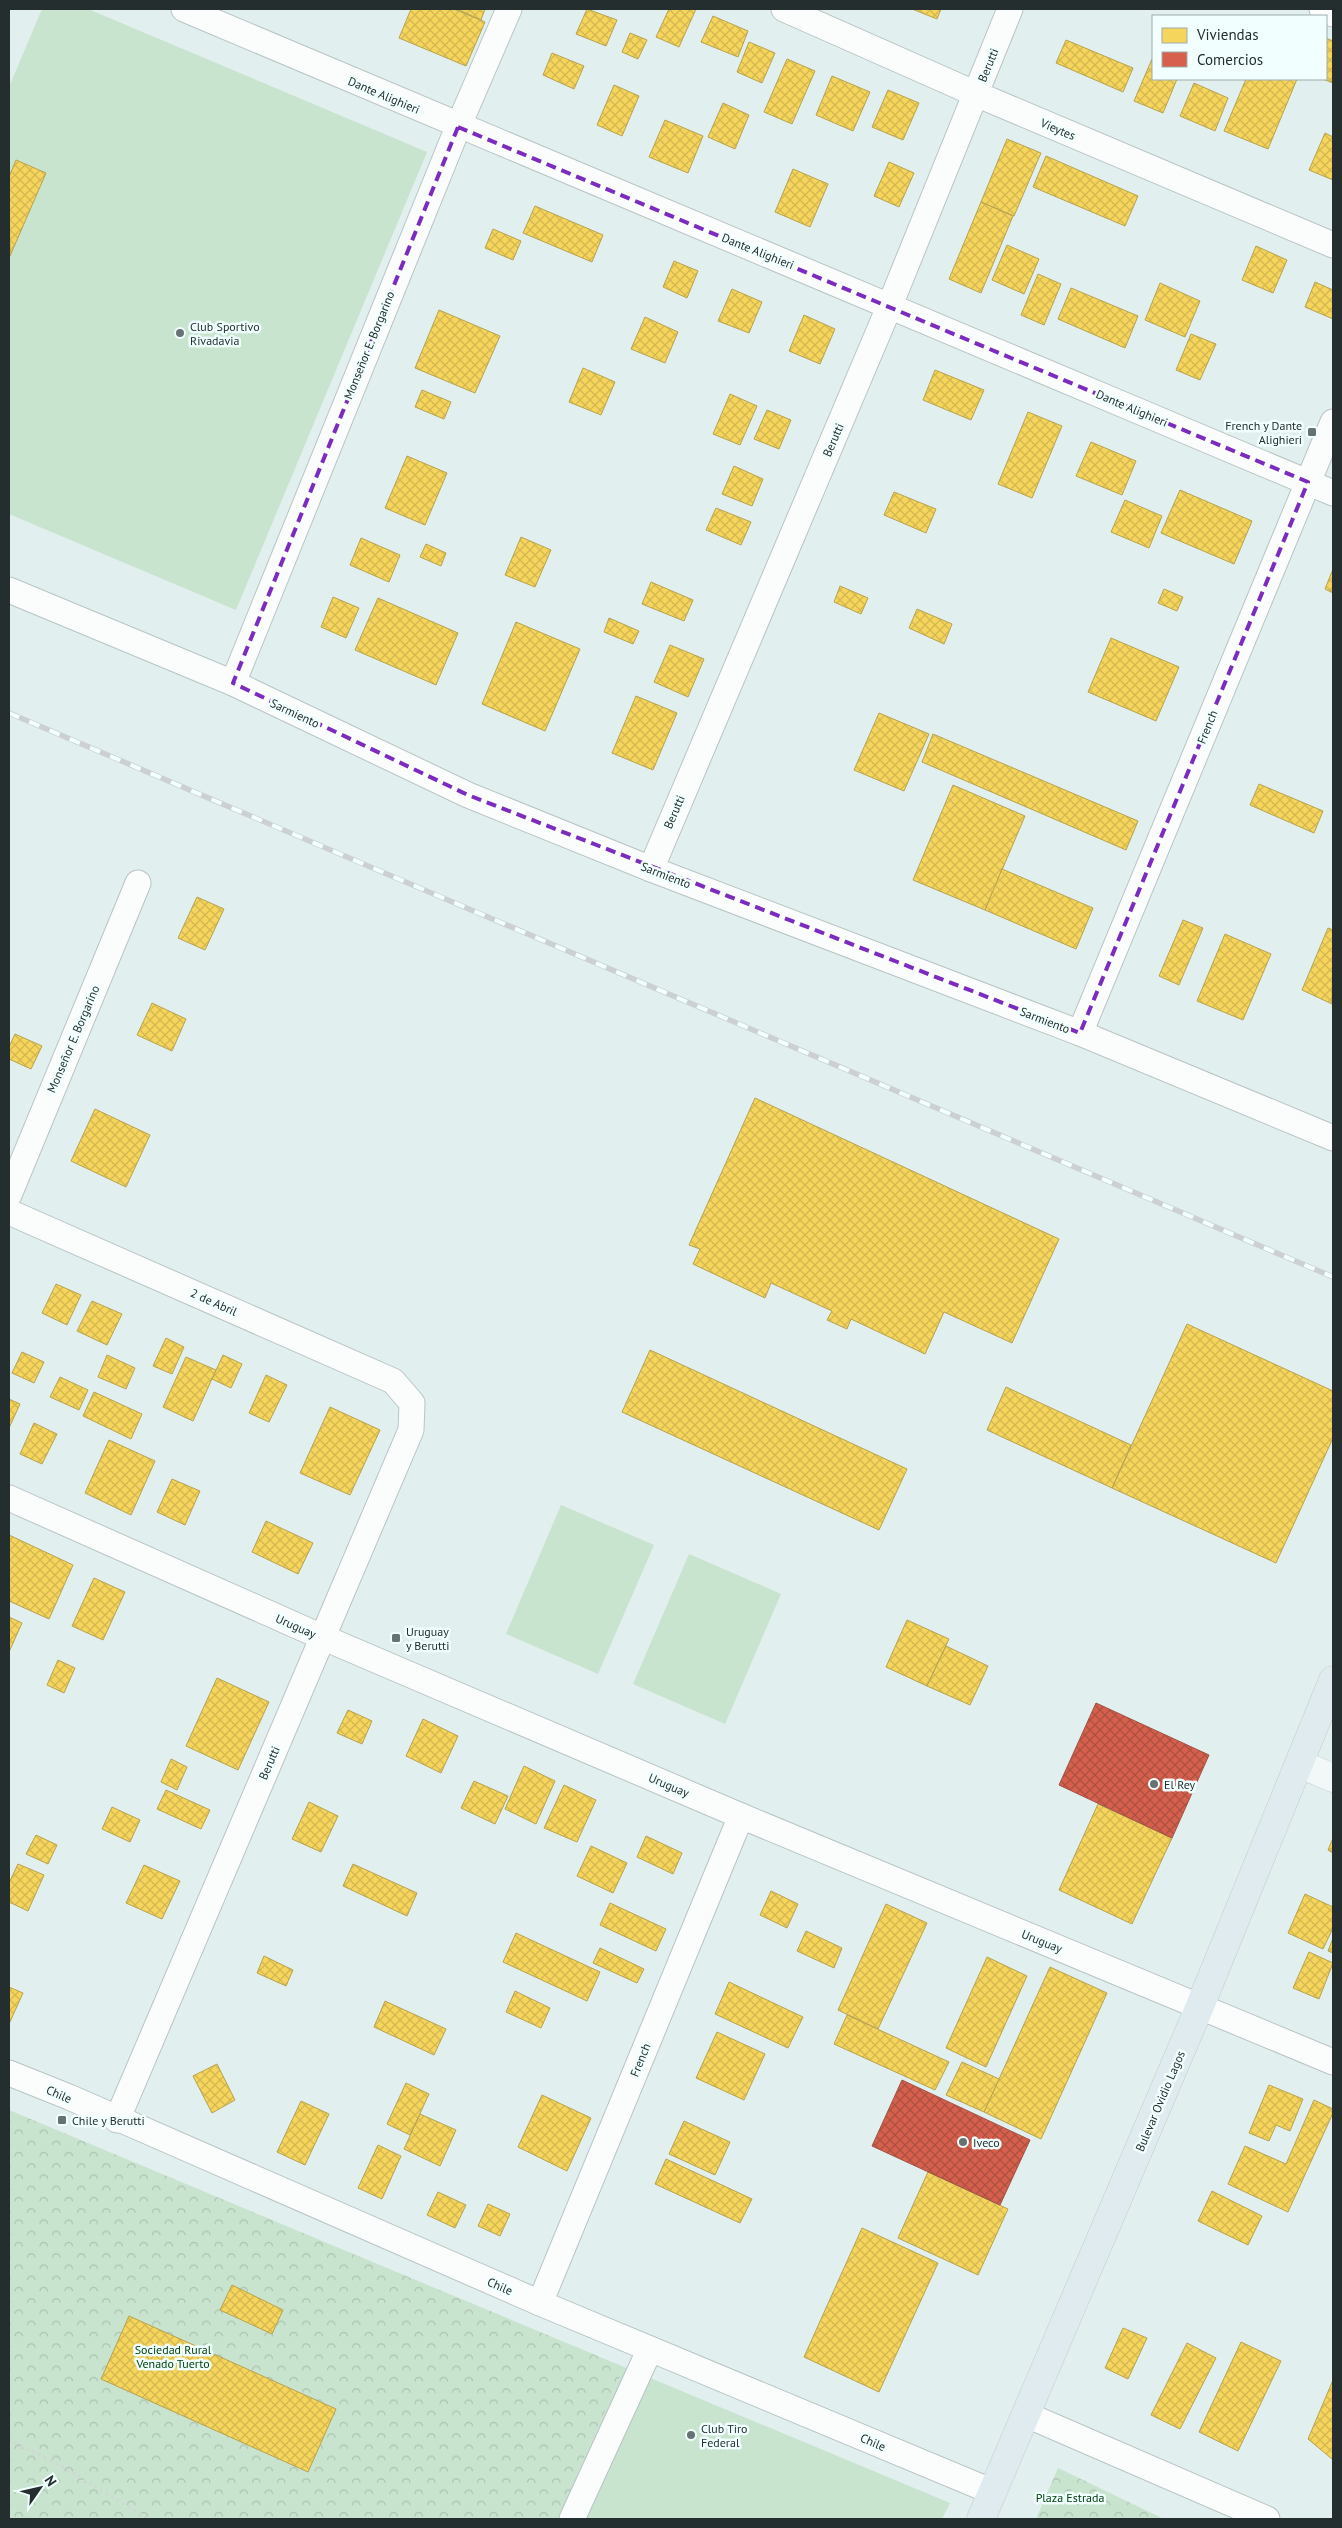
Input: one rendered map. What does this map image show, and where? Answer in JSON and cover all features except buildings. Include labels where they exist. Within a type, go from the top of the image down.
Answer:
[{"type":"highway","name":"Bulevar Ovidio Lagos","points":[[981,2519],[1200,2006],[1333,1680]]},
{"type":"main road","points":[[1300,1764],[1333,1778]]},
{"type":"street","name":"Dante Alighieri","points":[[184,9],[458,127],[890,306],[1333,493]]},
{"type":"street","name":"Monseñor E. Borgarino","points":[[233,683],[458,127],[509,9]]},
{"type":"street","name":"Vieytes","points":[[784,9],[976,94],[1333,245]]},
{"type":"street","name":"Berutti","points":[[651,869],[890,306],[1010,9]]},
{"type":"street","points":[[1322,9],[1333,14]]},
{"type":"street","name":"French","points":[[1080,1033],[1333,422]]},
{"type":"street","name":"Sarmiento","points":[[9,590],[233,683],[468,795],[651,869],[1080,1033],[1333,1138]]},
{"type":"street","name":"Monseñor E. Borgarino","points":[[9,1195],[138,884]]},
{"type":"street","name":"2 de Abril","points":[[9,1212],[393,1381],[412,1403]]},
{"type":"street","name":"Berutti","points":[[117,2120],[411,1430],[412,1403]]},
{"type":"street","name":"Uruguay","points":[[9,1498],[322,1637],[741,1816],[1333,2062]]},
{"type":"street","name":"French","points":[[540,2303],[741,1816]]},
{"type":"street","name":"Chile","points":[[9,2073],[540,2303],[993,2492]]},
{"type":"street","points":[[572,2519],[650,2349]]},
{"type":"street","points":[[1027,2415],[1267,2519]]},
{"type":"path","points":[[9,2440],[60,2465],[148,2519]]},
{"type":"highlighted area","points":[[458,127],[1308,482],[1080,1033],[468,795],[233,683]]},
{"type":"green space","name":"Club Sportivo Rivadavia","points":[[42,9],[88,9],[427,152],[236,610],[9,514],[9,87]]},
{"type":"green space","points":[[561,1505],[654,1545],[598,1674],[506,1634]]},
{"type":"green space","points":[[689,1554],[781,1594],[725,1724],[633,1684]]},
{"type":"green space","name":"Sociedad Rural Venado Tuerto","points":[[9,2110],[624,2367],[558,2519],[9,2519]]},
{"type":"green space","name":"Club Tiro Federal","points":[[624,2367],[950,2503],[942,2519],[558,2519]]},
{"type":"green space","name":"Plaza Estrada","points":[[1058,2468],[1164,2519],[1036,2519]]},
{"type":"railway","points":[[9,713],[1333,1277]]},
{"type":"place","name":"Club Sportivo Rivadavia","points":[[180,333]]},
{"type":"place","name":"French y Dante Alighieri","points":[[1312,432]]},
{"type":"place","name":"Uruguay y Berutti","points":[[396,1638]]},
{"type":"place","name":"El Rey","points":[[1154,1784]]},
{"type":"place","name":"Chile y Berutti","points":[[62,2120]]},
{"type":"place","name":"Iveco","points":[[963,2142]]},
{"type":"place","name":"Club Tiro Federal","points":[[691,2435]]}]
